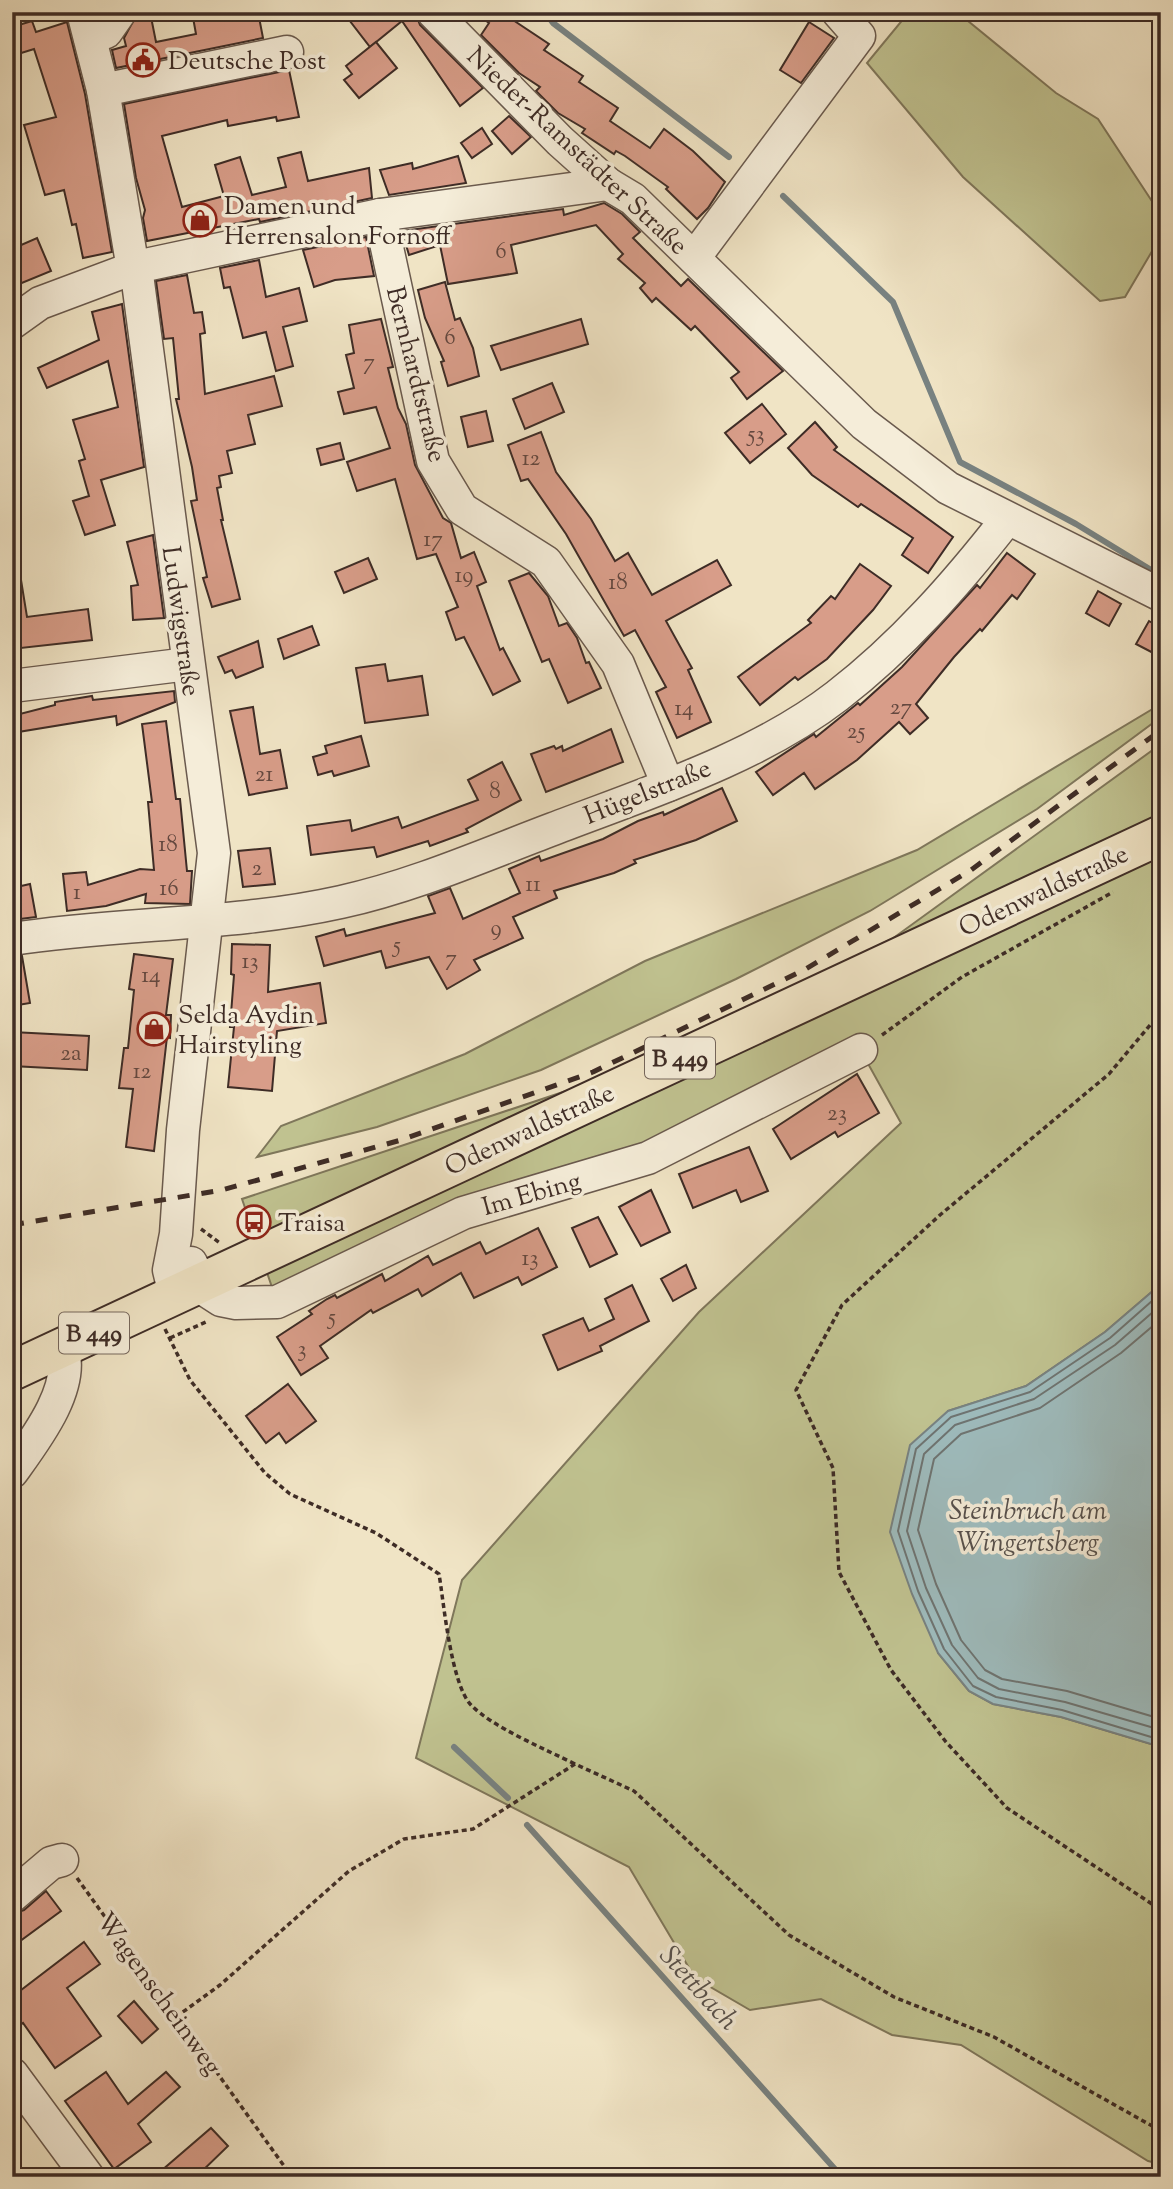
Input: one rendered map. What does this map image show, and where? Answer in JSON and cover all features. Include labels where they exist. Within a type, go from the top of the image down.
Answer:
[{"type":"main road","name":"Odenwaldstraße","points":[[12,1371],[1161,835]]},
{"type":"street","points":[[86,25],[106,32],[120,12]]},
{"type":"street","name":"Nieder-Ramstädter Straße","points":[[433,12],[560,141],[608,184],[633,199],[864,424],[948,488],[1161,595]]},
{"type":"street","name":"Nieder-Ramstädter Straße","points":[[694,258],[859,36],[838,12]]},
{"type":"street","name":"Ludwigstraße","points":[[86,25],[103,90],[131,257],[136,267],[214,853],[183,1130],[176,1234],[169,1270],[177,1294]]},
{"type":"street","points":[[103,90],[288,52]]},
{"type":"street","points":[[12,323],[40,303],[136,267],[380,215],[608,184]]},
{"type":"street","name":"Bernhardtstraße","points":[[380,215],[433,461],[462,509],[546,562],[618,664],[668,785]]},
{"type":"street","name":"Hügelstraße","points":[[12,939],[208,923],[341,902],[437,873],[668,785],[768,740],[836,697],[930,612],[1007,519]]},
{"type":"street","points":[[12,686],[188,664]]},
{"type":"street","name":"Im Ebing","points":[[177,1294],[210,1294],[227,1302],[277,1301],[463,1213],[648,1158],[861,1050]]},
{"type":"street","points":[[12,1472],[61,1393],[66,1371],[62,1348]]},
{"type":"street","points":[[12,1896],[51,1863],[61,1860]]},
{"type":"street","points":[[12,2074],[88,2177]]},
{"type":"path","points":[[861,1050],[962,977],[1114,891]]},
{"type":"path","points":[[1161,1012],[1109,1074],[940,1214],[842,1305],[796,1390],[833,1468],[839,1572],[891,1670],[946,1742],[1007,1808],[1161,1910]]},
{"type":"path","points":[[177,1294],[190,1380],[265,1474],[290,1494],[376,1533],[439,1574],[454,1665],[470,1704],[505,1727],[634,1791],[789,1935],[894,1997],[994,2037],[1161,2131]]},
{"type":"path","points":[[176,2017],[220,1985],[349,1871],[404,1839],[473,1829],[575,1764]]},
{"type":"path","name":"Wagenscheinweg","points":[[61,1860],[292,2177]]},
{"type":"green space","points":[[909,12],[957,12],[1056,93],[1098,119],[1161,215],[1161,236],[1125,297],[1100,301],[963,177],[867,63]]},
{"type":"green space","points":[[1161,704],[1161,717],[1037,809],[870,911],[736,979],[541,1070],[377,1127],[257,1157],[281,1126],[465,1054],[645,961],[917,850]]},
{"type":"green space","points":[[1161,744],[1161,1284],[1105,1332],[1026,1386],[948,1411],[938,1653],[969,1691],[993,1704],[1061,1717],[1161,1747],[1161,2164],[1148,2161],[961,2045],[892,2035],[821,1999],[750,2010],[695,1978],[629,1867],[416,1758],[462,1580],[699,1312],[901,1123],[861,1051],[277,1302],[242,1199],[587,1084],[892,939]]},
{"type":"water","name":"Steinbruch am Wingertsberg","points":[[1161,1284],[1161,1747],[1061,1717],[993,1704],[969,1691],[938,1653],[912,1594],[890,1532],[910,1445],[948,1411],[1026,1386],[1105,1332]]},
{"type":"building","points":[[138,12],[150,12],[156,42],[196,34],[192,12],[258,12],[263,38],[116,68],[112,50],[126,46],[124,38]]},
{"type":"building","points":[[343,12],[415,12],[420,25],[483,88],[460,106],[402,21],[370,47]]},
{"type":"building","points":[[474,12],[514,12],[510,18],[549,44],[544,50],[583,76],[579,82],[618,108],[610,121],[650,148],[664,129],[693,151],[725,182],[708,208],[697,219],[666,189],[668,187],[625,156],[616,151],[614,154],[582,133],[585,129],[558,113],[536,91],[540,87],[519,73],[481,35],[489,23]]},
{"type":"building","points":[[32,21],[36,32],[67,22],[85,94],[112,252],[83,258],[76,224],[72,225],[64,190],[45,195],[24,125],[56,117],[34,49],[18,54],[12,37],[12,27]]},
{"type":"building","points":[[809,22],[834,38],[801,83],[780,70]]},
{"type":"building","points":[[376,42],[397,68],[359,98],[344,80],[352,74],[346,66]]},
{"type":"building","points":[[289,70],[299,117],[277,121],[276,117],[228,126],[227,120],[162,136],[182,207],[224,196],[215,165],[240,157],[252,195],[286,187],[278,158],[301,152],[308,181],[369,168],[372,198],[260,222],[259,219],[147,241],[143,218],[145,210],[136,178],[124,104]]},
{"type":"building","points":[[509,116],[531,137],[512,154],[492,131]]},
{"type":"building","points":[[482,128],[492,144],[472,158],[461,143]]},
{"type":"building","points":[[458,156],[466,183],[389,195],[380,170],[412,163],[413,169]]},
{"type":"building","points":[[604,203],[622,214],[640,232],[633,238],[681,286],[688,279],[783,371],[747,399],[731,378],[739,372],[695,326],[691,330],[656,298],[652,302],[640,288],[645,283],[618,259],[623,254],[596,225],[511,245],[517,273],[448,284],[440,245],[409,255],[402,231],[563,209],[564,215]]},
{"type":"building","points":[[366,237],[374,276],[335,280],[314,287],[303,250]]},
{"type":"building","points":[[37,238],[51,271],[12,287],[12,249]]},
{"type":"building","points":[[259,260],[266,297],[299,288],[307,321],[283,327],[293,366],[276,371],[266,332],[243,338],[230,287],[224,288],[220,268]]},
{"type":"building","points":[[187,275],[194,313],[202,312],[205,333],[200,334],[205,394],[274,376],[282,406],[248,415],[255,444],[227,451],[232,473],[219,476],[221,487],[217,488],[221,520],[240,599],[212,607],[203,578],[207,577],[191,501],[197,500],[192,467],[176,399],[179,399],[173,338],[164,339],[156,281]]},
{"type":"building","points":[[445,282],[455,320],[460,318],[473,348],[479,376],[448,386],[441,362],[444,361],[425,318],[418,290]]},
{"type":"building","points":[[122,304],[144,467],[101,480],[115,525],[85,535],[73,501],[89,496],[79,461],[85,459],[73,420],[118,407],[108,361],[47,388],[38,368],[99,340],[92,312]]},
{"type":"building","points":[[381,319],[393,367],[388,368],[398,408],[406,424],[415,465],[443,518],[451,523],[461,558],[474,552],[486,582],[477,586],[500,650],[503,648],[520,681],[493,695],[464,637],[456,640],[446,612],[458,607],[436,554],[417,559],[395,479],[357,491],[347,462],[390,448],[376,407],[344,414],[338,392],[354,388],[346,355],[354,353],[349,325]]},
{"type":"building","points":[[581,319],[588,344],[501,370],[491,346]]},
{"type":"building","points":[[552,383],[564,412],[525,429],[513,399]]},
{"type":"building","points":[[762,404],[786,434],[750,463],[725,433]]},
{"type":"building","points":[[486,411],[493,441],[468,447],[461,417]]},
{"type":"building","points":[[815,422],[837,447],[834,450],[953,537],[928,573],[902,555],[913,538],[861,504],[858,507],[812,475],[788,448]]},
{"type":"building","points":[[541,432],[556,472],[591,519],[615,561],[628,553],[652,595],[717,560],[731,585],[666,621],[692,668],[688,670],[711,722],[677,738],[656,692],[666,687],[635,630],[624,636],[566,534],[528,479],[521,481],[508,445]]},
{"type":"building","points":[[340,443],[344,459],[321,465],[317,449]]},
{"type":"building","points":[[153,535],[164,618],[133,620],[131,586],[138,585],[127,542]]},
{"type":"building","points":[[1007,553],[1035,574],[1017,599],[1012,595],[982,631],[980,629],[954,657],[916,704],[928,718],[910,734],[899,722],[857,760],[815,789],[804,773],[773,795],[756,772],[814,734],[816,737],[858,703],[860,705],[902,667],[977,585],[980,588]]},
{"type":"building","points":[[368,558],[377,579],[344,593],[335,572]]},
{"type":"building","points":[[860,564],[891,586],[873,610],[827,659],[798,680],[795,677],[760,705],[738,677],[811,623],[808,620],[831,596],[835,599]]},
{"type":"building","points":[[529,573],[548,596],[559,626],[567,623],[577,638],[586,663],[589,662],[601,688],[568,703],[549,659],[542,662],[509,581]]},
{"type":"building","points":[[21,580],[27,617],[88,609],[92,640],[12,649],[12,581]]},
{"type":"building","points":[[1098,591],[1121,604],[1109,626],[1086,613]]},
{"type":"building","points":[[1149,621],[1161,628],[1161,657],[1136,644]]},
{"type":"building","points":[[312,626],[319,645],[284,659],[278,639]]},
{"type":"building","points":[[258,641],[263,667],[236,678],[232,670],[225,673],[218,657]]},
{"type":"building","points":[[385,664],[388,681],[422,676],[428,715],[365,723],[356,668]]},
{"type":"building","points":[[174,691],[175,702],[117,725],[116,716],[12,733],[12,716],[55,705],[55,702],[92,696],[93,700]]},
{"type":"building","points":[[253,707],[260,754],[280,750],[287,788],[249,795],[230,711]]},
{"type":"building","points":[[166,721],[176,799],[180,799],[187,871],[192,871],[190,904],[145,903],[146,894],[106,906],[67,911],[63,874],[86,872],[88,885],[140,869],[154,870],[148,802],[152,802],[142,724]]},
{"type":"building","points":[[611,729],[623,762],[546,792],[531,754],[554,746],[556,749],[562,746],[563,751]]},
{"type":"building","points":[[361,736],[369,766],[334,776],[332,771],[318,775],[313,757],[327,753],[325,746]]},
{"type":"building","points":[[502,762],[521,800],[466,829],[468,832],[430,846],[428,841],[377,857],[374,847],[311,855],[307,826],[350,820],[352,831],[398,817],[402,828],[478,800],[468,780]]},
{"type":"building","points":[[722,788],[737,821],[696,840],[634,860],[636,863],[614,873],[554,891],[557,898],[513,917],[523,938],[474,960],[480,970],[447,989],[429,957],[386,968],[381,951],[324,966],[316,937],[344,929],[346,936],[435,913],[428,896],[450,888],[463,919],[520,893],[509,869],[539,856],[541,861],[603,839],[638,821],[663,812],[664,815]]},
{"type":"building","points":[[270,848],[275,884],[243,887],[238,851]]},
{"type":"building","points":[[30,884],[36,917],[12,920],[12,888]]},
{"type":"building","points":[[232,944],[270,945],[268,992],[320,983],[326,1023],[277,1031],[272,1091],[228,1087],[234,1027],[230,1027],[234,975],[231,974]]},
{"type":"building","points":[[134,954],[173,959],[166,1015],[171,1015],[170,1038],[167,1037],[154,1151],[126,1147],[133,1089],[119,1088],[124,1048],[128,1048],[134,990],[129,989]]},
{"type":"building","points":[[22,956],[30,1003],[12,1006],[12,957]]},
{"type":"building","points":[[12,1032],[89,1036],[87,1070],[12,1066]]},
{"type":"building","points":[[857,1074],[879,1113],[838,1137],[835,1132],[791,1159],[773,1129]]},
{"type":"building","points":[[749,1147],[768,1191],[741,1202],[736,1190],[693,1208],[679,1174]]},
{"type":"building","points":[[651,1190],[670,1232],[641,1246],[619,1207]]},
{"type":"building","points":[[598,1217],[617,1254],[590,1267],[572,1228]]},
{"type":"building","points":[[538,1228],[557,1267],[522,1285],[518,1277],[474,1298],[461,1273],[422,1296],[418,1289],[373,1313],[371,1310],[320,1346],[328,1358],[301,1375],[277,1337],[312,1314],[309,1311],[327,1299],[335,1295],[337,1298],[382,1274],[385,1281],[428,1256],[433,1265],[480,1242],[486,1254]]},
{"type":"building","points":[[686,1265],[696,1288],[673,1301],[661,1279]]},
{"type":"building","points":[[632,1285],[649,1321],[600,1346],[602,1351],[558,1370],[543,1335],[583,1318],[589,1331],[614,1319],[605,1299]]},
{"type":"building","points":[[288,1384],[316,1421],[286,1443],[279,1433],[266,1443],[246,1416]]},
{"type":"building","points":[[46,1891],[61,1911],[12,1947],[12,1914],[24,1910]]},
{"type":"building","points":[[84,1942],[100,1964],[67,1988],[101,2036],[55,2068],[23,2023],[12,2031],[12,1997]]},
{"type":"building","points":[[134,2001],[158,2029],[142,2043],[118,2016]]},
{"type":"building","points":[[106,2072],[128,2104],[166,2072],[180,2087],[138,2124],[151,2142],[114,2169],[65,2101]]},
{"type":"building","points":[[211,2128],[228,2146],[196,2177],[154,2177]]},
{"type":"waterway","points":[[545,12],[553,23],[729,157]]},
{"type":"waterway","points":[[783,196],[893,302],[960,462],[1076,524],[1161,576]]},
{"type":"waterway","name":"Stettbach","points":[[454,1747],[508,1798]]},
{"type":"waterway","name":"Stettbach","points":[[527,1825],[842,2177]]},
{"type":"railway","points":[[12,1225],[222,1190],[401,1140],[593,1072],[804,970],[971,870],[1161,730]]},
{"type":"place","name":"Deutsche Post","points":[[143,60]]},
{"type":"place","name":"Damen und Herrensalon Fornoff","points":[[200,220]]},
{"type":"place","name":"Selda Aydin Hairstyling","points":[[154,1029]]},
{"type":"place","name":"Traisa","points":[[254,1222]]}]
